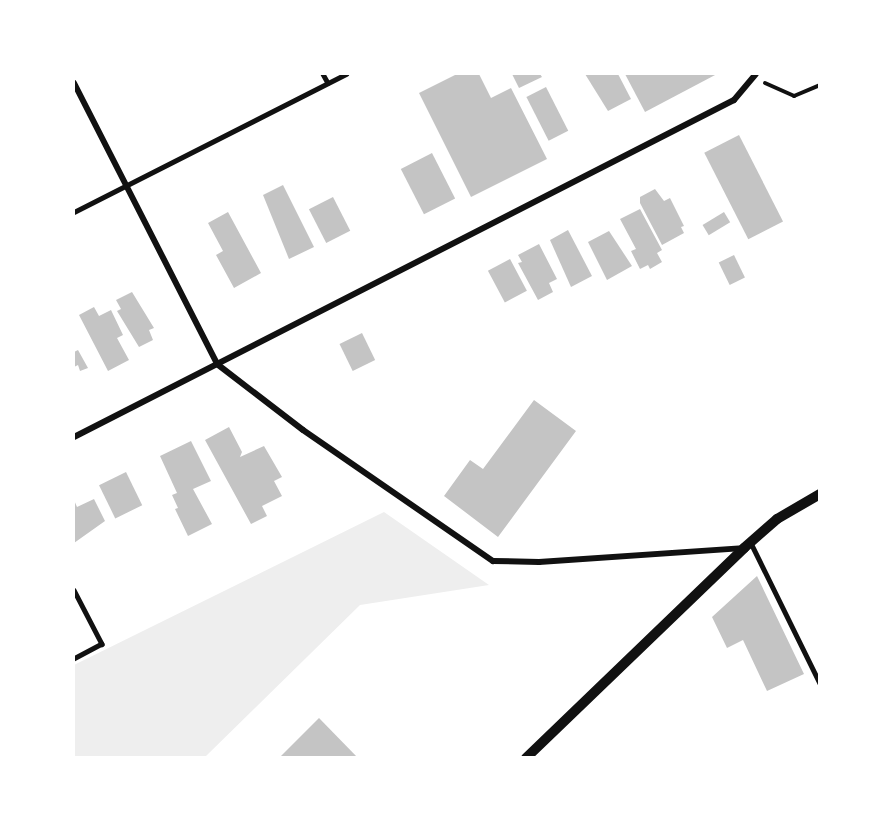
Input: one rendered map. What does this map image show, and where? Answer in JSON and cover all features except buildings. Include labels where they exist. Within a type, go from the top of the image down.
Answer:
[{"type":"street","points":[[74,437],[734,100],[756,74]]},
{"type":"street","points":[[74,83],[217,364],[303,430],[493,561],[539,562],[747,545]]},
{"type":"street","points":[[526,758],[747,545],[777,519],[819,494]]},
{"type":"lane","points":[[323,74],[328,82]]},
{"type":"lane","points":[[74,212],[346,74]]},
{"type":"lane","points":[[747,545],[819,683]]},
{"type":"lane","points":[[74,590],[102,644],[74,659]]},
{"type":"path","points":[[767,84],[794,96],[819,85]]},
{"type":"shaded area","points":[[384,512],[489,585],[360,605],[205,757],[74,757],[74,665]]}]
